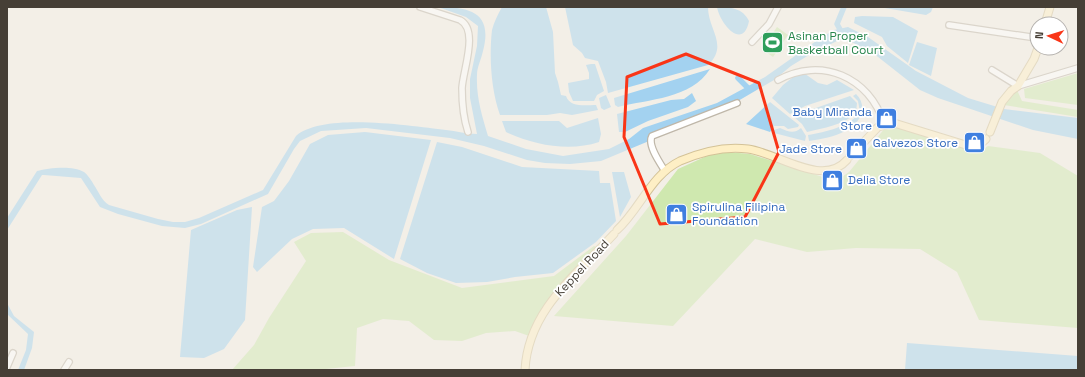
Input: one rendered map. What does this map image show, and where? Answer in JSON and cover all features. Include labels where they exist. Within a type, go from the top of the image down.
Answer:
[{"type":"street","points":[[420,7],[460,20],[468,28],[469,45],[462,98],[463,114],[468,132]]},
{"type":"street","points":[[752,42],[769,24],[778,7]]},
{"type":"street","points":[[949,25],[1029,37]]},
{"type":"street","points":[[778,80],[794,72],[805,69],[831,72],[845,76],[864,90],[879,110],[884,124],[897,124],[969,146],[978,146],[988,135],[1000,106],[1006,96],[1018,86],[1035,56]]},
{"type":"street","points":[[992,70],[1018,86],[1078,68]]},
{"type":"street","points":[[665,171],[656,158],[651,141],[652,136],[737,103]]},
{"type":"street","name":"Keppel Road","points":[[525,370],[527,353],[531,340],[546,309],[572,275],[616,232],[665,171],[691,157],[711,151],[731,149],[747,149],[761,152],[809,169],[824,172],[838,169],[876,128],[884,124]]},
{"type":"street","points":[[7,367],[13,353]]},
{"type":"street","points":[[64,370],[69,362]]},
{"type":"highlighted area","points":[[686,54],[759,83],[779,152],[745,217],[660,224],[624,137],[627,77]]},
{"type":"green space","points":[[777,27],[788,35],[773,57],[762,49]]},
{"type":"green space","points":[[1078,73],[1078,105],[1025,98],[1024,89]]},
{"type":"green space","points":[[1017,90],[1022,101],[1078,110],[1078,117],[1004,105]]},
{"type":"green space","points":[[896,126],[970,148],[982,150],[988,146],[1040,153],[1078,176],[1078,328],[979,320],[957,272],[920,249],[856,248],[807,252],[755,239],[673,326],[554,316],[626,236],[678,169],[709,155],[728,152],[750,154],[826,178],[842,177],[849,172],[885,128]]},
{"type":"green space","points":[[343,232],[389,260],[462,288],[554,276],[594,246],[603,250],[551,300],[532,337],[515,331],[486,333],[462,341],[434,340],[409,321],[383,319],[357,328],[355,366],[316,370],[232,370],[254,345],[269,318],[306,261],[294,242],[311,233]]},
{"type":"water","points":[[438,7],[450,7],[469,11],[477,15],[482,20],[485,28],[485,38],[477,75],[477,91],[488,136],[526,149],[563,156],[609,149],[629,139],[643,128],[717,103],[765,77],[834,30],[848,27],[868,37],[916,71],[968,98],[1004,109],[1078,118],[1078,139],[1033,130],[938,98],[920,90],[873,53],[848,40],[839,40],[809,55],[791,66],[774,80],[721,111],[601,161],[570,164],[545,163],[527,160],[484,146],[450,138],[366,128],[321,131],[300,141],[268,194],[201,224],[185,228],[162,226],[118,214],[100,207],[81,178],[42,175],[7,230],[7,218],[37,171],[54,168],[73,168],[79,170],[88,176],[102,198],[109,205],[158,219],[173,222],[185,222],[199,218],[263,190],[296,136],[309,129],[326,124],[368,122],[477,134],[470,98],[470,79],[477,46],[478,26],[466,17]]},
{"type":"water","points":[[502,7],[546,7],[553,32],[555,73],[561,95],[566,96],[568,100],[575,104],[596,105],[598,110],[572,115],[560,113],[547,115],[500,115],[493,84],[491,51],[492,30]]},
{"type":"water","points":[[565,7],[708,7],[711,23],[716,37],[717,51],[714,58],[708,65],[608,93],[606,82],[598,61],[585,58],[573,45]]},
{"type":"water","points":[[717,7],[736,9],[743,13],[749,21],[746,30],[742,34],[732,32],[722,21]]},
{"type":"water","points":[[879,7],[933,7],[931,12],[926,15]]},
{"type":"water","points":[[855,17],[893,17],[918,31],[908,63],[887,46],[882,37],[854,23]]},
{"type":"water","points":[[917,42],[937,48],[931,76],[909,65]]},
{"type":"water","points":[[595,64],[604,91],[597,95],[594,101],[573,101],[569,92],[568,83],[589,79],[589,73],[586,65]]},
{"type":"water","points":[[710,69],[702,79],[681,92],[618,107],[615,105],[614,98]]},
{"type":"water","points":[[801,71],[818,83],[827,85],[837,80],[854,90],[805,106],[790,114],[772,98],[783,85]]},
{"type":"water","points":[[692,93],[696,101],[688,107],[648,121],[625,132],[619,132],[617,114],[671,100],[684,99]]},
{"type":"water","points":[[856,94],[862,104],[862,110],[861,115],[855,124],[837,135],[809,141],[808,135],[837,128],[850,122],[860,112],[858,101],[853,96]]},
{"type":"water","points":[[606,95],[611,107],[604,110],[601,108],[599,98]]},
{"type":"water","points":[[850,96],[857,103],[856,113],[833,126],[807,132],[802,124],[793,116]]},
{"type":"water","points":[[770,102],[799,125],[798,127],[788,129],[784,126],[774,126],[770,132],[746,124]]},
{"type":"water","points":[[598,118],[601,134],[599,142],[588,145],[564,147],[540,144],[517,137],[506,132],[502,121],[559,121],[567,128]]},
{"type":"water","points":[[780,128],[791,132],[801,128],[806,136],[805,141],[774,133],[774,130]]},
{"type":"water","points":[[365,132],[431,140],[394,259],[344,228],[313,229],[292,239],[257,272],[253,267],[262,207],[274,201],[289,181],[310,144],[328,135]]},
{"type":"water","points":[[437,142],[462,147],[522,167],[599,171],[600,183],[610,183],[616,221],[596,242],[553,273],[487,282],[456,283],[427,273],[400,259]]},
{"type":"water","points":[[612,172],[624,172],[631,197],[620,217]]},
{"type":"water","points":[[252,207],[245,320],[224,349],[204,358],[180,357],[191,230],[237,210]]},
{"type":"water","points":[[7,303],[14,316],[34,332],[32,348],[24,370],[18,370],[26,350],[28,334],[7,314]]},
{"type":"water","points":[[907,343],[1078,356],[1078,370],[905,370]]},
{"type":"waterway","points":[[842,33],[837,24],[844,7]]},
{"type":"waterway","points":[[738,78],[749,89]]},
{"type":"place","name":"Asinan Proper Basketball Court","points":[[773,43]]},
{"type":"place","name":"Baby Miranda Store","points":[[887,119]]},
{"type":"place","name":"Galvezos Store","points":[[974,143]]},
{"type":"place","name":"Jade Store","points":[[857,149]]},
{"type":"place","name":"Delia Store","points":[[832,180]]},
{"type":"place","name":"Spirulina Filipina Foundation","points":[[676,214]]}]
